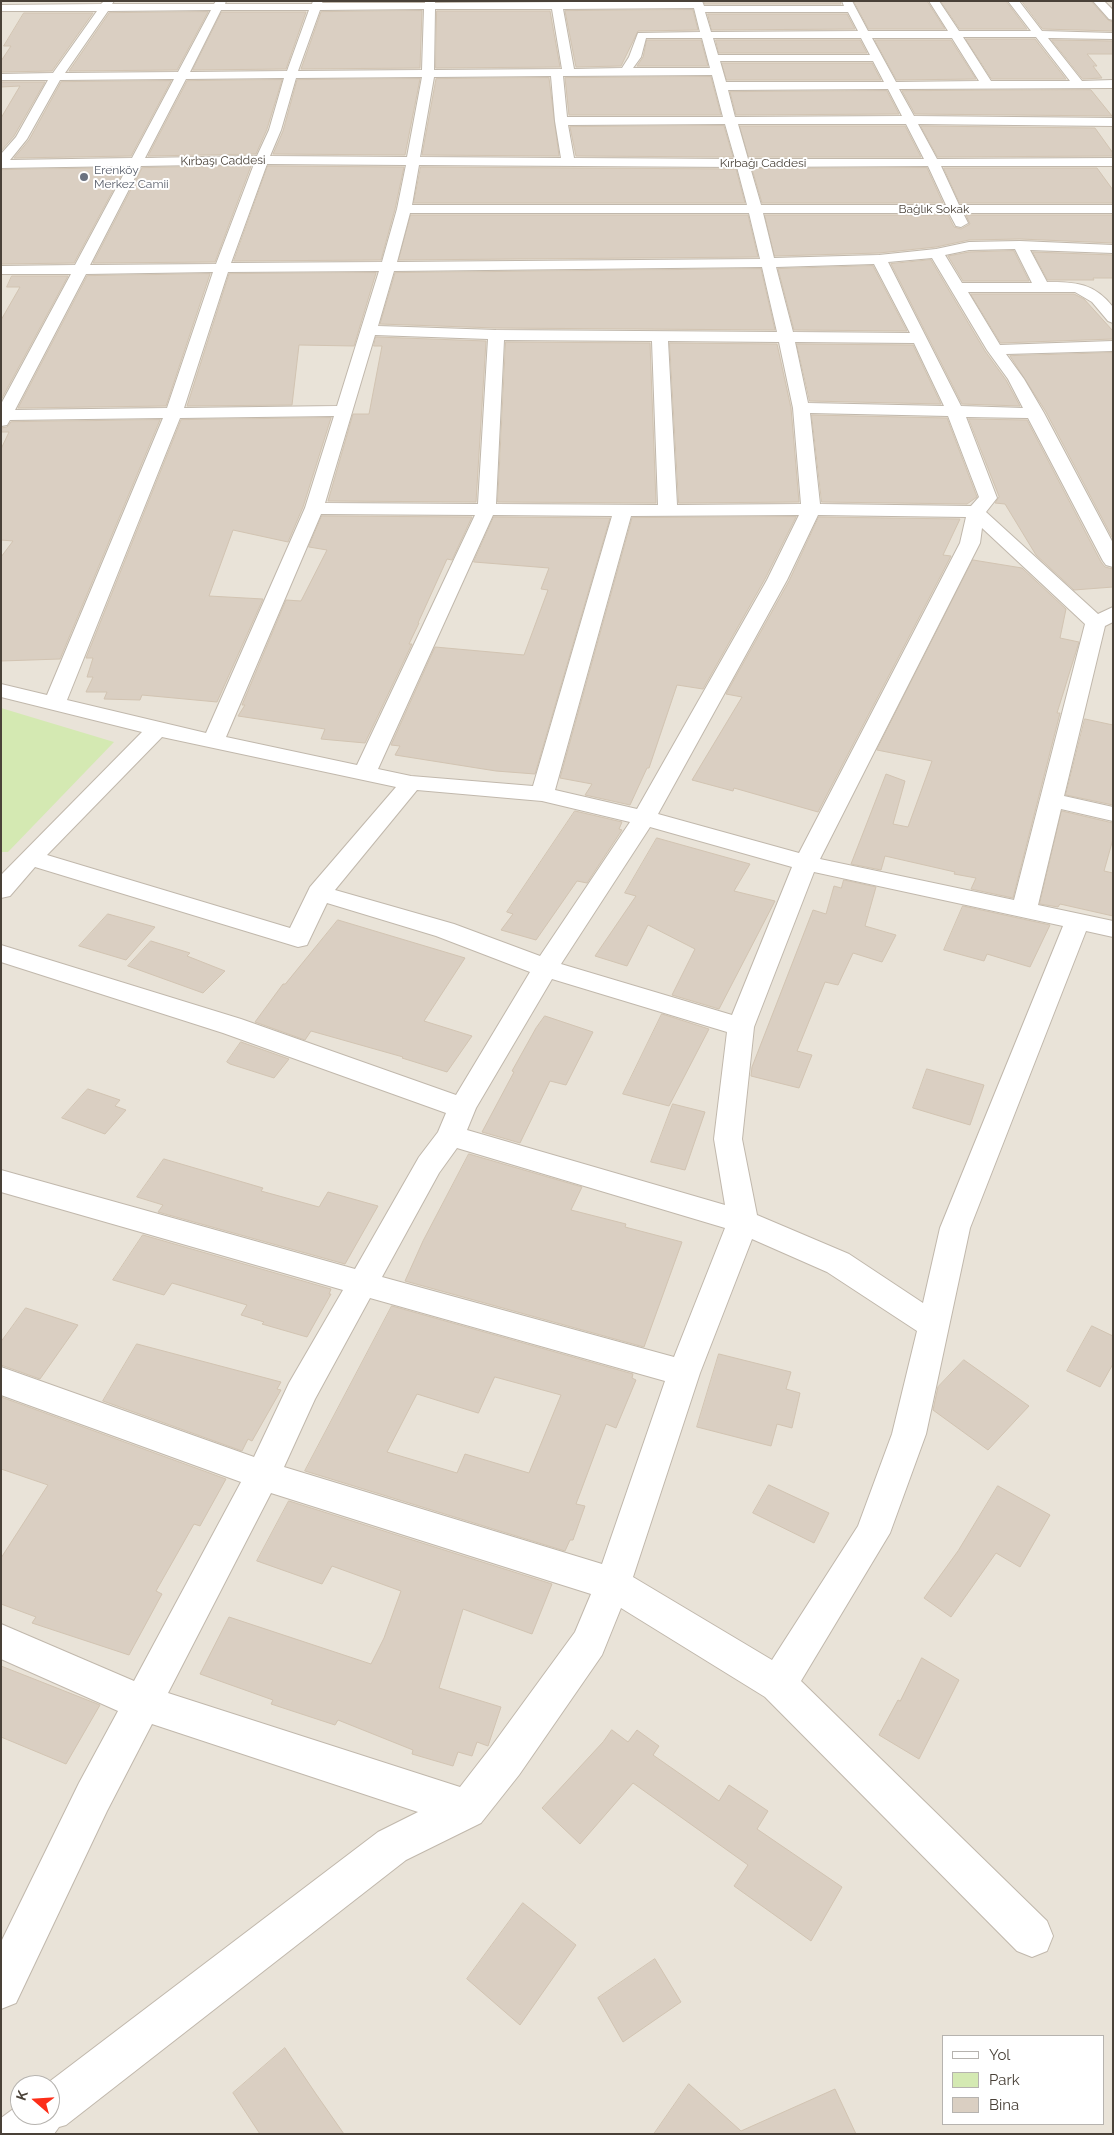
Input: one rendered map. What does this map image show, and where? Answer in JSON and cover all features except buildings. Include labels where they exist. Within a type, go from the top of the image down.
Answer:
[{"type":"street","points":[[1,7],[5,1]]},
{"type":"street","points":[[934,1],[987,84]]},
{"type":"street","points":[[1013,1],[1079,84]]},
{"type":"street","points":[[1098,1],[1113,17]]},
{"type":"street","points":[[1,7],[220,4],[557,6],[708,38],[890,84],[1113,84]]},
{"type":"street","points":[[220,4],[83,268],[2,417],[345,411]]},
{"type":"street","points":[[54,704],[174,413],[222,268],[275,130],[291,75],[316,4]]},
{"type":"street","points":[[213,742],[314,508],[388,267],[404,209],[429,73],[430,4]]},
{"type":"street","points":[[1,163],[21,140],[56,77],[106,5]]},
{"type":"street","points":[[1,77],[625,72],[708,38],[849,5],[956,209],[969,246]]},
{"type":"street","points":[[557,6],[563,73],[561,121],[568,163]]},
{"type":"street","points":[[625,72],[635,57],[642,35],[708,38],[863,34],[1113,36]]},
{"type":"street","points":[[708,38],[876,58]]},
{"type":"street","points":[[1,1988],[93,1797],[263,1475],[301,1393],[429,1165],[457,1122],[545,968],[644,818],[777,580],[811,509],[801,408],[786,338],[755,209],[708,38]]},
{"type":"street","points":[[561,121],[910,120],[1113,122]]},
{"type":"street","name":"Kırbaşı Caddesi","points":[[1,163],[414,160]]},
{"type":"street","name":"Kırbağı Caddesi","points":[[414,160],[742,164],[1113,162]]},
{"type":"street","name":"Bağlık Sokak","points":[[404,209],[1113,209]]},
{"type":"street","points":[[1,270],[769,263],[879,259],[936,253],[969,246],[1020,245],[1113,248]]},
{"type":"street","points":[[1020,245],[1042,287]]},
{"type":"street","points":[[936,253],[1016,379],[1113,561]]},
{"type":"street","points":[[60,2101],[392,1846],[467,1810],[505,1761],[589,1643],[613,1584],[684,1373],[743,1222],[728,1139],[741,1027],[806,864],[970,543],[976,512],[988,498],[956,412],[879,259]]},
{"type":"street","points":[[958,288],[1068,287],[1084,289],[1098,297],[1113,318]]},
{"type":"street","points":[[369,330],[496,335],[920,338]]},
{"type":"street","points":[[365,773],[487,509],[496,335]]},
{"type":"street","points":[[660,337],[668,511]]},
{"type":"street","points":[[996,350],[1113,346]]},
{"type":"street","points":[[801,408],[1035,413]]},
{"type":"street","points":[[314,508],[623,511],[811,509],[976,512],[1107,618],[1052,800],[1024,911]]},
{"type":"street","points":[[542,794],[623,511]]},
{"type":"street","points":[[1,690],[213,742],[411,783],[542,794],[644,818],[806,864],[1113,929]]},
{"type":"street","points":[[1,890],[157,729]]},
{"type":"street","points":[[30,858],[298,939],[319,893],[411,783]]},
{"type":"street","points":[[1052,800],[1113,814]]},
{"type":"street","points":[[319,893],[445,930],[545,968],[741,1027]]},
{"type":"street","points":[[778,1684],[873,1532],[909,1434],[955,1228],[1077,922]]},
{"type":"street","points":[[1,953],[232,1026],[457,1122],[743,1222],[838,1263],[934,1326]]},
{"type":"street","points":[[1,1181],[684,1373]]},
{"type":"street","points":[[1,1381],[263,1475],[613,1584],[778,1684],[1032,1936]]},
{"type":"street","points":[[1,1641],[143,1703],[467,1810]]},
{"type":"street","points":[[17,2134],[29,2125]]},
{"type":"shaded area","points":[[1,1],[1113,1],[1113,2134],[1,2134]]},
{"type":"green space","points":[[1,708],[114,742],[8,852],[1,852]]},
{"type":"place","name":"Erenköy Merkez Camii","points":[[84,177]]}]
